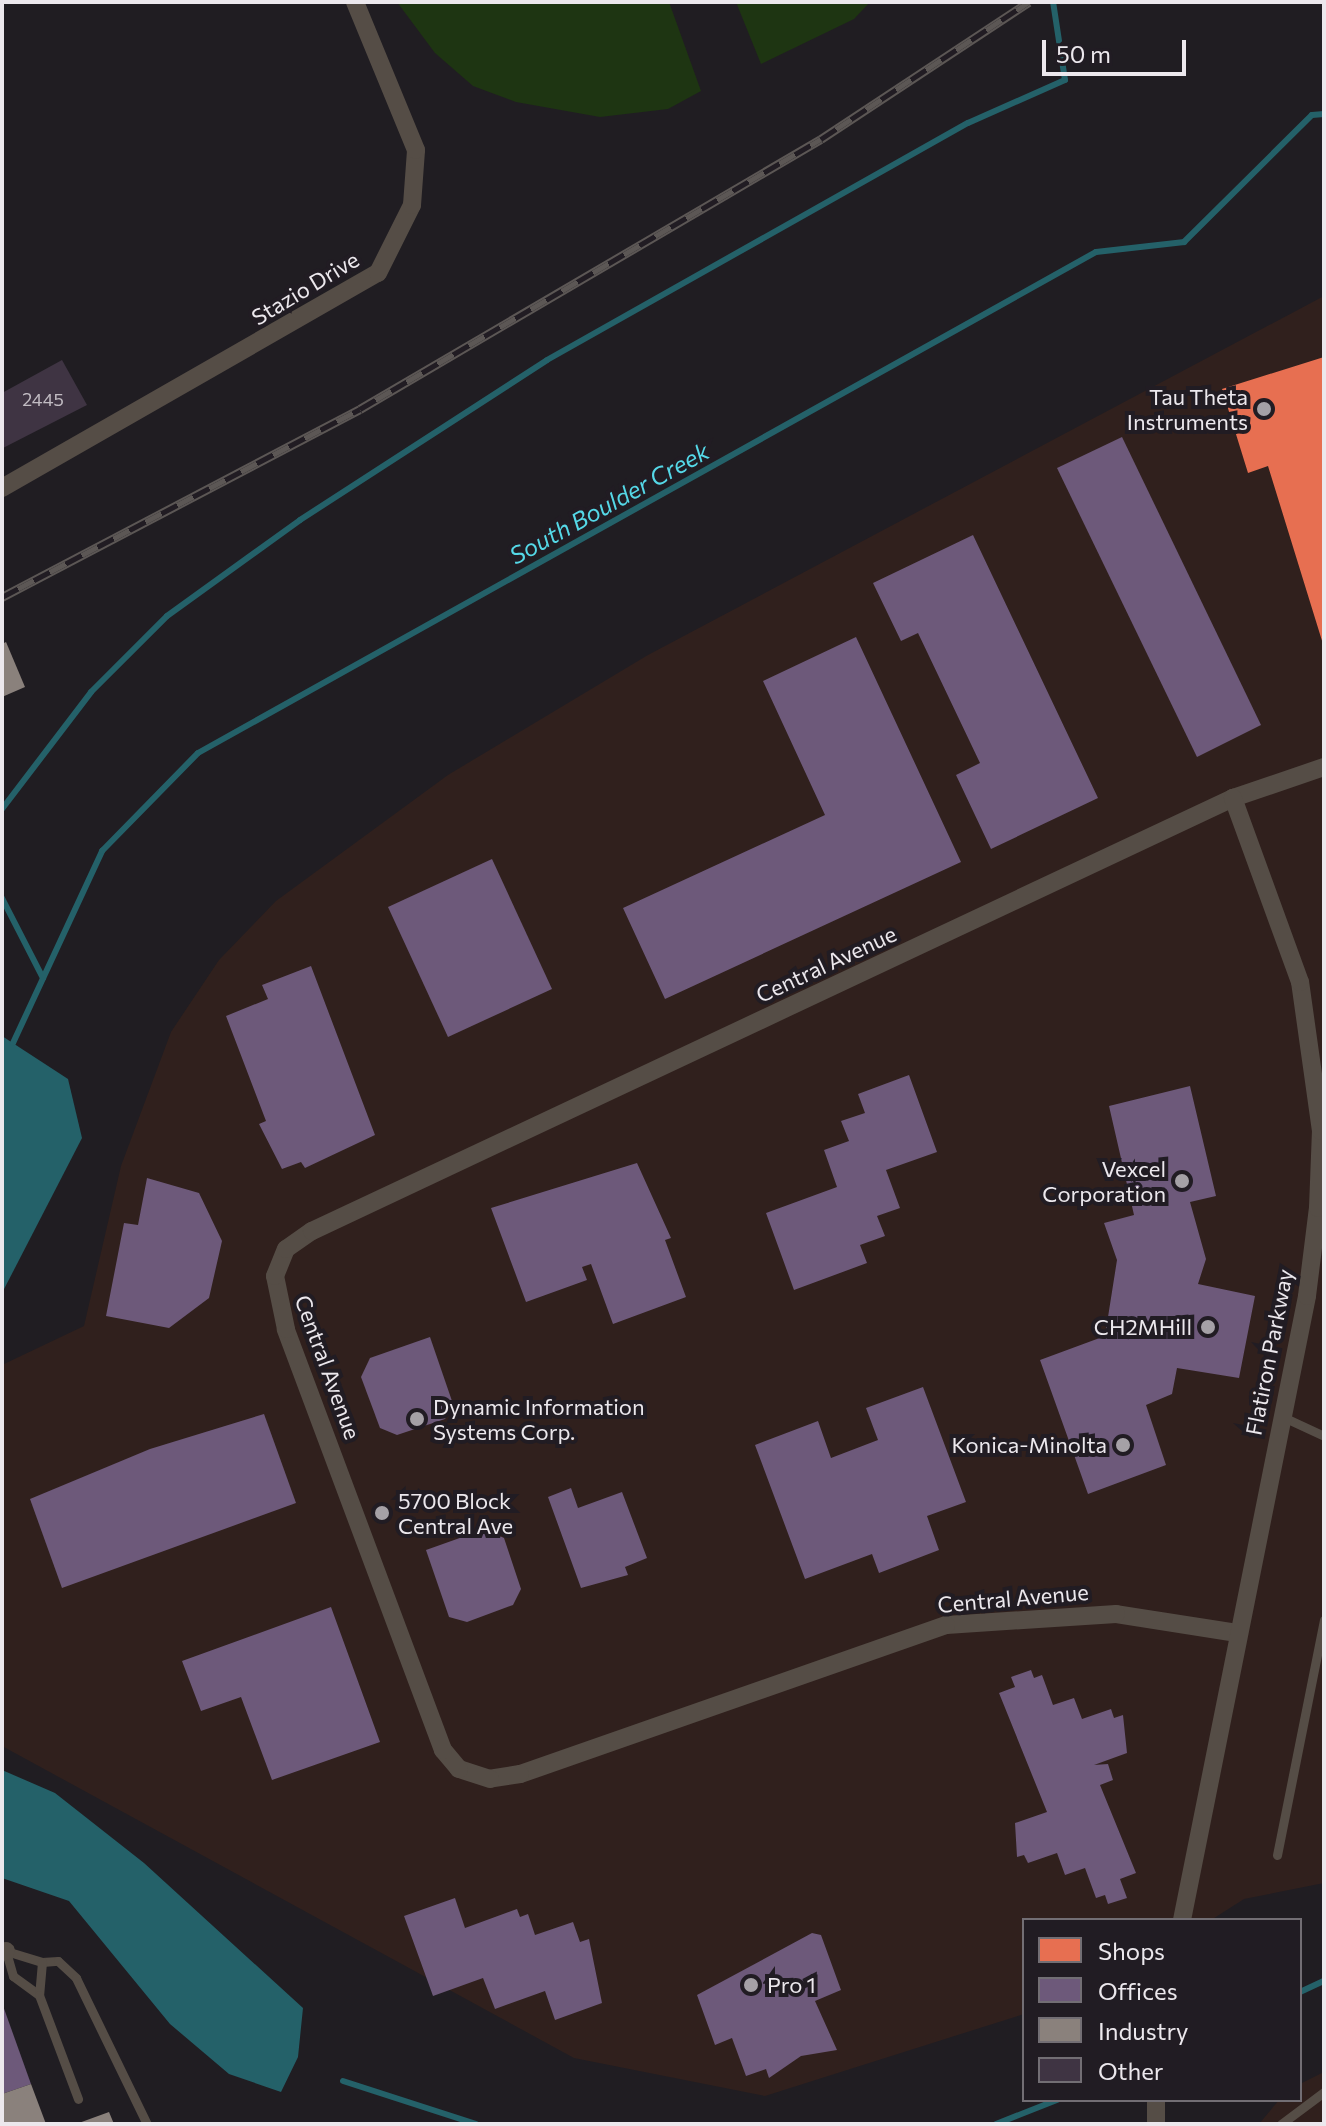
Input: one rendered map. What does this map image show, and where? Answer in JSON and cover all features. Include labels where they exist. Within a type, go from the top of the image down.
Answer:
[{"type":"street","name":"Stazio Drive","points":[[2,488],[378,273],[412,205],[416,150],[355,2]]},
{"type":"street","name":"Central Avenue","points":[[1237,1633],[1116,1614],[946,1625],[520,1774],[490,1779],[459,1769],[443,1750],[274,1288],[286,1249],[312,1231],[1233,798],[1324,767]]},
{"type":"street","name":"Flatiron Parkway","points":[[1182,1918],[1237,1633],[1307,1296],[1321,1131],[1300,982],[1233,798]]},
{"type":"street","points":[[1156,2102],[1156,2124]]},
{"type":"lane","points":[[1281,1416],[1324,1436]]},
{"type":"lane","points":[[1277,1855],[1324,1620]]},
{"type":"lane","points":[[4,1952],[42,1962],[58,1961],[76,1978],[147,2124]]},
{"type":"lane","points":[[4,1952],[13,1976],[39,1995]]},
{"type":"lane","points":[[42,1962],[39,1995],[78,2099]]},
{"type":"lane","points":[[1281,2124],[1324,2092]]},
{"type":"shaded area","points":[[1324,296],[1324,1883],[1244,1899],[1214,1918],[1022,1918],[1022,2015],[765,2096],[574,2058],[2,1746],[2,1365],[84,1326],[121,1166],[171,1032],[219,960],[276,901],[448,775],[648,655]]},
{"type":"shaded area","points":[[1324,2072],[1324,2124],[1259,2124],[1277,2102],[1302,2102],[1302,2083]]},
{"type":"green space","points":[[397,2],[669,2],[701,91],[668,109],[600,117],[516,102],[473,86],[435,53]]},
{"type":"green space","points":[[736,2],[870,2],[854,19],[761,64]]},
{"type":"water","points":[[2,1036],[68,1079],[82,1138],[2,1293]]},
{"type":"water","points":[[2,1770],[55,1793],[144,1863],[303,2008],[298,2057],[281,2092],[229,2074],[170,2024],[69,1901],[2,1878]]},
{"type":"building: Shops","points":[[1324,357],[1323,644],[1268,466],[1248,473],[1222,389]]},
{"type":"building: Offices","points":[[1122,437],[1261,725],[1197,757],[1057,468]]},
{"type":"building: Offices","points":[[973,535],[1098,798],[991,849],[956,775],[980,763],[918,633],[901,641],[873,583]]},
{"type":"building: Offices","points":[[856,637],[961,862],[665,999],[623,908],[825,815],[763,681]]},
{"type":"building: Offices","points":[[492,859],[552,989],[448,1037],[388,907]]},
{"type":"building: Offices","points":[[311,966],[375,1135],[305,1168],[301,1162],[282,1169],[259,1124],[266,1121],[226,1016],[268,999],[262,985]]},
{"type":"building: Offices","points":[[909,1075],[937,1152],[886,1170],[900,1208],[877,1216],[885,1236],[860,1245],[867,1263],[794,1290],[766,1213],[837,1187],[824,1150],[849,1141],[841,1121],[865,1113],[858,1094]]},
{"type":"building: Offices","points":[[1190,1086],[1216,1196],[1190,1202],[1206,1259],[1198,1284],[1255,1296],[1239,1378],[1177,1368],[1172,1394],[1146,1405],[1166,1465],[1088,1494],[1040,1360],[1105,1336],[1117,1260],[1104,1223],[1134,1215],[1109,1106]]},
{"type":"building: Offices","points":[[637,1163],[671,1238],[665,1240],[686,1297],[613,1324],[591,1264],[582,1267],[587,1280],[526,1302],[491,1208]]},
{"type":"building: Offices","points":[[147,1178],[199,1193],[222,1241],[209,1298],[169,1328],[106,1316],[124,1223],[138,1225]]},
{"type":"building: Offices","points":[[430,1337],[453,1404],[445,1419],[397,1435],[380,1428],[361,1377],[370,1358]]},
{"type":"building: Offices","points":[[923,1387],[966,1502],[927,1516],[939,1550],[879,1573],[872,1554],[805,1579],[755,1445],[818,1421],[831,1458],[878,1440],[866,1408]]},
{"type":"building: Offices","points":[[264,1414],[296,1503],[62,1588],[30,1499],[150,1449]]},
{"type":"building: Offices","points":[[571,1488],[578,1508],[622,1492],[647,1558],[625,1567],[628,1575],[581,1588],[548,1497]]},
{"type":"building: Offices","points":[[485,1529],[504,1538],[521,1589],[513,1605],[467,1622],[449,1617],[426,1550]]},
{"type":"building: Offices","points":[[331,1607],[380,1742],[272,1780],[241,1697],[201,1711],[182,1661]]},
{"type":"building: Offices","points":[[1031,1670],[1034,1678],[1042,1675],[1053,1705],[1074,1698],[1082,1719],[1111,1709],[1114,1718],[1123,1715],[1127,1753],[1094,1765],[1108,1764],[1113,1780],[1100,1785],[1136,1873],[1120,1879],[1127,1898],[1108,1904],[1105,1895],[1096,1898],[1085,1868],[1065,1875],[1057,1853],[1028,1863],[1024,1855],[1017,1857],[1015,1823],[1047,1812],[999,1693],[1015,1687],[1011,1677]]},
{"type":"building: Offices","points":[[455,1898],[465,1928],[517,1909],[520,1917],[528,1914],[535,1935],[573,1922],[580,1942],[589,1939],[602,2003],[555,2020],[545,1991],[495,2009],[483,1978],[433,1996],[404,1916]]},
{"type":"building: Offices","points":[[812,1933],[821,1935],[841,1990],[815,2001],[837,2050],[801,2056],[769,2078],[766,2069],[746,2076],[732,2038],[715,2045],[697,1995]]},
{"type":"building: Offices","points":[[2,2003],[31,2084],[2,2094]]},
{"type":"building: Industry","points":[[6,642],[25,687],[2,697],[2,644]]},
{"type":"building: Industry","points":[[31,2084],[46,2124],[2,2124],[2,2094]]},
{"type":"building: Industry","points":[[109,2112],[114,2124],[76,2124]]},
{"type":"building: Other","points":[[62,360],[87,405],[3,448],[2,393]]},
{"type":"waterway","points":[[2,809],[91,692],[167,616],[300,520],[547,360],[968,123],[1065,80],[1053,2]]},
{"type":"waterway","name":"South Boulder Creek","points":[[13,1043],[102,851],[198,753],[1096,252],[1184,242],[1312,115],[1324,114]]},
{"type":"waterway","points":[[2,898],[43,978]]},
{"type":"waterway","points":[[1302,1991],[1324,1981]]},
{"type":"waterway","points":[[343,2081],[476,2124]]},
{"type":"waterway","points":[[996,2124],[1052,2102]]},
{"type":"railway","points":[[2,597],[360,409],[821,139],[1029,2]]},
{"type":"place","name":"Tau Theta Instruments","points":[[1264,409]]},
{"type":"place","name":"Vexcel Corporation","points":[[1182,1181]]},
{"type":"place","name":"CH2MHill","points":[[1208,1327]]},
{"type":"place","name":"Dynamic Information Systems Corp.","points":[[417,1419]]},
{"type":"place","name":"Konica-Minolta","points":[[1123,1445]]},
{"type":"place","name":"5700 Block Central Ave","points":[[382,1513]]},
{"type":"place","name":"Pro 1","points":[[751,1985]]}]
